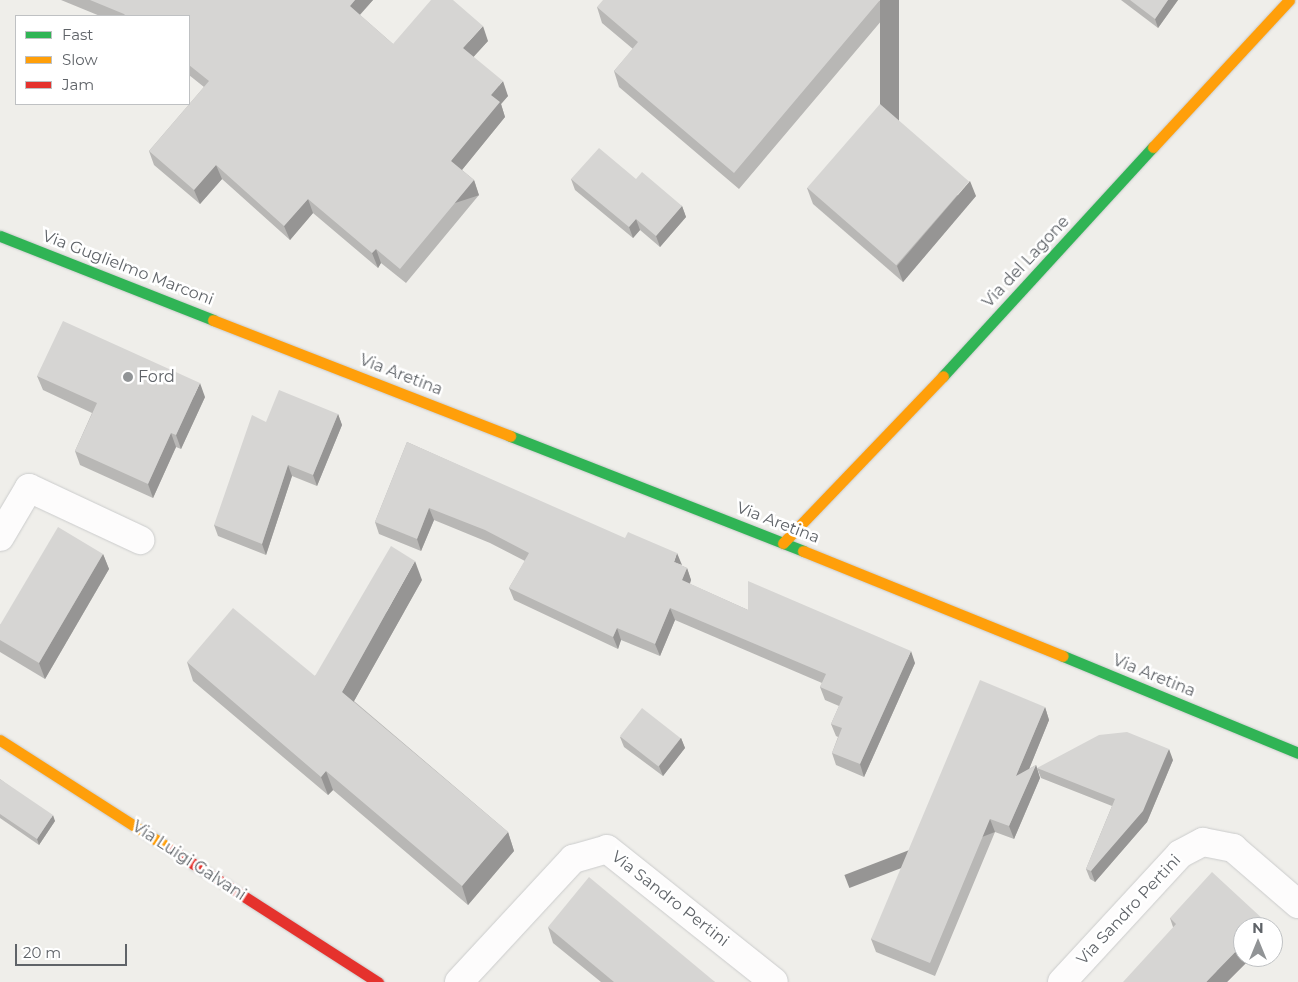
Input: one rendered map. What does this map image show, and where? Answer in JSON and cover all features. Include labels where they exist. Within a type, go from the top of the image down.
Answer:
[{"type":"street","name":"Via del Lagone","points":[[783,543],[799,522],[853,473],[1289,0]]},
{"type":"street","name":"Via Guglielmo Marconi","points":[[0,236],[244,331]]},
{"type":"street","name":"Via Aretina","points":[[244,331],[783,543],[1298,753]]},
{"type":"street","points":[[0,537],[29,488],[140,540]]},
{"type":"street","name":"Via Luigi Galvani","points":[[0,740],[378,982]]},
{"type":"street","name":"Via Sandro Pertini","points":[[1062,982],[1180,854],[1204,842],[1233,848],[1298,904]]},
{"type":"street","name":"Via Sandro Pertini","points":[[459,982],[573,859],[607,849],[774,982]]},
{"type":"building","points":[[90,0],[355,0],[350,6],[393,44],[431,0],[453,0],[483,26],[463,48],[503,81],[491,95],[500,102],[451,161],[474,180],[400,269],[376,249],[372,253],[308,199],[284,226],[216,165],[194,190],[149,151],[209,81],[190,66],[190,15],[124,14]]},
{"type":"building","points":[[603,0],[880,0],[734,173],[614,71],[638,42],[597,7]]},
{"type":"building","points":[[1130,0],[1168,0],[1155,19]]},
{"type":"building","points":[[880,104],[969,181],[896,265],[807,188]]},
{"type":"building","points":[[599,148],[636,179],[642,172],[682,206],[656,236],[636,219],[629,227],[571,179]]},
{"type":"building","points":[[63,321],[200,383],[176,435],[171,433],[148,484],[75,451],[97,403],[37,376]]},
{"type":"building","points":[[279,390],[338,414],[313,475],[288,465],[262,544],[214,525],[252,415],[266,422]]},
{"type":"building","points":[[407,442],[625,538],[628,532],[677,553],[674,562],[687,568],[682,580],[748,610],[748,581],[911,651],[860,764],[832,753],[842,728],[831,724],[843,697],[820,687],[826,674],[670,608],[655,644],[617,628],[613,637],[509,588],[529,553],[485,530],[429,508],[417,539],[375,522]]},
{"type":"building","points":[[58,527],[103,554],[39,663],[0,640],[0,625]]},
{"type":"building","points":[[391,546],[415,561],[342,692],[508,832],[462,886],[326,771],[321,777],[187,662],[233,608],[315,676]]},
{"type":"building","points":[[980,680],[1045,707],[1016,776],[1036,765],[1009,826],[990,819],[930,963],[871,939]]},
{"type":"building","points":[[642,708],[681,738],[658,767],[620,736]]},
{"type":"building","points":[[1127,732],[1169,749],[1143,811],[1091,871],[1086,869],[1115,799],[1037,768],[1099,735]]},
{"type":"building","points":[[0,779],[53,815],[37,839],[0,814]]},
{"type":"building","points":[[1212,872],[1261,917],[1233,917],[1233,954],[1206,982],[1123,982],[1176,924],[1170,918]]},
{"type":"building","points":[[589,877],[715,982],[614,982],[548,927]]},
{"type":"traffic: fast","points":[[943,376],[1153,147]]},
{"type":"traffic: fast","points":[[0,236],[213,320]]},
{"type":"traffic: fast","points":[[510,436],[803,551]]},
{"type":"traffic: fast","points":[[1063,656],[1298,753]]},
{"type":"traffic: slow","points":[[1153,147],[1289,0]]},
{"type":"traffic: slow","points":[[213,320],[510,436]]},
{"type":"traffic: slow","points":[[783,543],[943,376]]},
{"type":"traffic: slow","points":[[803,551],[1063,656]]},
{"type":"traffic: slow","points":[[0,740],[172,850]]},
{"type":"traffic: jam","points":[[172,850],[378,982]]},
{"type":"place","name":"Ford","points":[[128,377]]}]
